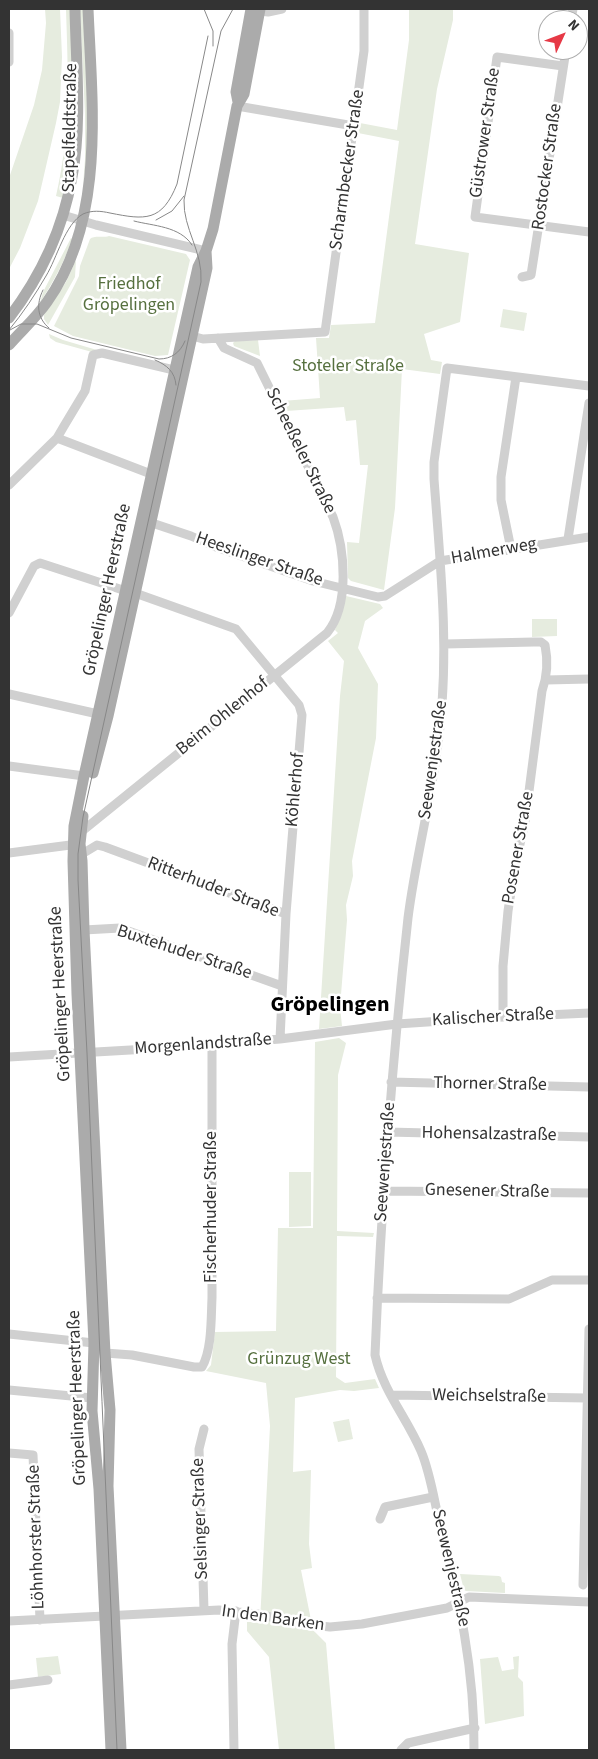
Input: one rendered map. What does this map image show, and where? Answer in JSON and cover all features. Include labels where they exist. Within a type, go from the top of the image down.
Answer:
[{"type":"main road","name":"Stapelfeldtstraße","points":[[9,318],[40,271],[63,215],[72,176],[76,141],[75,9]]},
{"type":"main road","name":"Stapelfeldtstraße","points":[[9,345],[47,302],[57,286],[74,249],[88,196],[91,147],[88,9]]},
{"type":"main road","name":"Gröpelinger Heerstraße","points":[[146,522],[151,474],[198,267],[206,251],[213,229],[238,104],[236,92],[256,9]]},
{"type":"main road","name":"Gröpelinger Heerstraße","points":[[121,1750],[92,1398],[94,1343],[84,930],[79,844],[74,826],[98,714],[130,592],[192,336],[207,268],[206,251]]},
{"type":"main road","name":"Gröpelinger Heerstraße","points":[[111,1750],[106,1636],[109,1615],[108,1486],[111,1432],[86,1052],[77,986],[79,844],[95,763],[108,716],[130,592]]},
{"type":"street","points":[[256,9],[268,12],[282,9]]},
{"type":"street","name":"Scharmbecker Straße","points":[[218,338],[325,332],[364,51],[364,9]]},
{"type":"street","points":[[9,33],[9,62]]},
{"type":"street","name":"Güstrower Straße","points":[[540,226],[475,217],[497,57],[563,66]]},
{"type":"street","name":"Rostocker Straße","points":[[522,278],[532,275],[564,60]]},
{"type":"street","points":[[238,104],[354,126]]},
{"type":"street","points":[[63,215],[206,251]]},
{"type":"street","points":[[540,226],[589,232]]},
{"type":"street","points":[[192,336],[203,339],[218,338]]},
{"type":"street","name":"Scheeßeler Straße","points":[[218,338],[224,348],[257,362],[333,517],[342,548],[343,588]]},
{"type":"street","points":[[9,485],[57,438],[85,391],[93,355],[102,353],[174,370]]},
{"type":"street","name":"Seewenjestraße","points":[[474,1750],[475,1728],[467,1641],[457,1588],[421,1451],[379,1371],[376,1355],[388,1132],[397,1024],[412,891],[438,750],[444,684],[445,644],[434,462],[447,368],[516,377]]},
{"type":"street","points":[[511,549],[501,500],[501,477],[516,377],[589,386]]},
{"type":"street","points":[[568,539],[589,403]]},
{"type":"street","points":[[57,438],[151,474]]},
{"type":"street","name":"Heeslinger Straße","points":[[146,522],[191,536],[216,547],[305,578],[378,597]]},
{"type":"street","name":"Halmerweg","points":[[378,597],[385,596],[440,561],[589,536]]},
{"type":"street","name":"Köhlerhof","points":[[9,613],[34,566],[40,563],[236,629],[299,706],[302,715],[286,914]]},
{"type":"street","name":"Beim Ohlenhof","points":[[79,844],[120,801],[328,633],[336,618],[343,588]]},
{"type":"street","name":"Posener Straße","points":[[445,644],[541,642],[545,645],[546,680],[542,691],[525,822],[515,866],[508,911],[503,966],[503,1016]]},
{"type":"street","points":[[546,680],[589,679]]},
{"type":"street","points":[[9,694],[98,714]]},
{"type":"street","points":[[9,766],[84,776]]},
{"type":"street","name":"Ritterhuder Straße","points":[[9,852],[79,844],[97,845],[286,914],[280,1039]]},
{"type":"street","name":"Buxtehuder Straße","points":[[84,930],[120,928],[282,986]]},
{"type":"street","name":"Kalischer Straße","points":[[397,1024],[503,1016],[589,1013]]},
{"type":"street","name":"Morgenlandstraße","points":[[9,1057],[212,1045],[280,1039],[397,1024]]},
{"type":"street","name":"Fischerhuder Straße","points":[[105,1353],[132,1355],[202,1367],[206,1355],[212,1303],[212,1045]]},
{"type":"street","name":"Thorner Straße","points":[[392,1082],[589,1087]]},
{"type":"street","name":"Hohensalzastraße","points":[[388,1132],[589,1137]]},
{"type":"street","name":"Gnesener Straße","points":[[385,1191],[589,1193]]},
{"type":"street","points":[[378,1298],[509,1299],[552,1280],[589,1280]]},
{"type":"street","points":[[583,1585],[589,1329]]},
{"type":"street","points":[[9,1334],[94,1343]]},
{"type":"street","points":[[9,1390],[92,1398]]},
{"type":"street","name":"Weichselstraße","points":[[391,1395],[587,1398]]},
{"type":"street","name":"Selsinger Straße","points":[[204,1429],[199,1449],[204,1610]]},
{"type":"street","name":"Löhnhorster Straße","points":[[9,1453],[33,1455],[40,1620]]},
{"type":"street","points":[[380,1520],[385,1507],[433,1497]]},
{"type":"street","name":"In den Barken","points":[[9,1621],[204,1610],[236,1612],[330,1627],[362,1624],[447,1608],[469,1597],[589,1602]]},
{"type":"street","points":[[234,1750],[232,1644],[236,1612]]},
{"type":"street","points":[[9,1685],[48,1680]]},
{"type":"street","points":[[401,1750],[408,1743],[475,1728]]},
{"type":"green space","points":[[45,9],[60,9],[62,57],[60,102],[38,201],[20,248],[9,269],[9,178],[34,105],[42,70],[46,23]]},
{"type":"green space","points":[[66,9],[71,9],[73,66],[72,144],[63,198],[56,196],[61,172],[66,126],[68,79]]},
{"type":"green space","points":[[80,9],[85,9],[89,139],[83,186],[85,114]]},
{"type":"green space","name":"Stoteler Straße","points":[[409,9],[453,9],[453,20],[437,89],[415,244],[469,253],[460,322],[424,334],[431,360],[442,362],[440,374],[402,369],[395,508],[384,590],[351,581],[348,578],[347,542],[359,543],[368,465],[360,465],[356,420],[346,421],[344,407],[286,411],[282,401],[320,398],[316,338],[329,338],[331,325],[375,323],[399,141],[358,133],[360,123],[397,130],[409,40]]},
{"type":"green space","name":"Friedhof Gröpelingen","points":[[109,236],[186,254],[190,260],[168,355],[155,356],[73,336],[54,326],[79,276],[80,266],[90,239]]},
{"type":"green space","points":[[71,238],[62,263],[40,303],[43,292]]},
{"type":"green space","points":[[76,260],[75,277],[48,325],[44,315],[66,282]]},
{"type":"green space","points":[[503,309],[527,313],[524,331],[500,327]]},
{"type":"green space","points":[[49,334],[97,350],[92,352],[56,342],[50,338]]},
{"type":"green space","points":[[258,340],[260,356],[234,346],[233,343],[235,341]]},
{"type":"green space","points":[[346,596],[380,604],[383,608],[365,621],[358,648],[378,684],[376,738],[352,861],[353,876],[346,905],[347,920],[340,1007],[342,1026],[319,1029],[340,696],[344,661],[328,641],[338,633],[335,630]]},
{"type":"green space","points":[[532,619],[557,619],[557,636],[532,637]]},
{"type":"green space","name":"Grünzug West","points":[[339,1038],[346,1043],[338,1075],[337,1231],[374,1233],[373,1237],[337,1236],[336,1377],[345,1383],[375,1379],[379,1388],[354,1391],[340,1390],[295,1398],[293,1472],[311,1470],[309,1544],[312,1568],[301,1570],[313,1630],[326,1643],[335,1750],[279,1750],[269,1657],[247,1631],[247,1622],[260,1622],[270,1426],[266,1383],[206,1371],[211,1365],[215,1332],[276,1331],[278,1228],[313,1228],[315,1042]]},
{"type":"green space","points":[[289,1172],[311,1172],[311,1226],[289,1227]]},
{"type":"green space","points":[[349,1419],[353,1439],[338,1442],[333,1422]]},
{"type":"green space","points":[[460,1574],[499,1576],[502,1582],[505,1583],[505,1593],[466,1591],[464,1590]]},
{"type":"green space","points":[[58,1656],[61,1674],[38,1677],[36,1658]]},
{"type":"green space","points":[[519,1656],[518,1677],[523,1682],[524,1716],[485,1724],[480,1659],[498,1657],[502,1671],[514,1669],[513,1657]]},
{"type":"tram line","points":[[204,9],[213,31],[213,46]]},
{"type":"tram line","points":[[117,1750],[78,854],[83,817],[201,282],[199,260],[187,221],[184,200],[221,31],[233,9]]},
{"type":"tram line","points":[[9,330],[42,283],[71,225],[83,214],[96,211],[143,217],[158,212],[165,206],[177,184],[208,36]]},
{"type":"tram line","points":[[156,220],[172,211],[184,196]]},
{"type":"tram line","points":[[134,221],[173,230],[181,234],[192,245]]},
{"type":"tram line","points":[[43,290],[39,300],[39,310],[42,320],[49,328]]},
{"type":"tram line","points":[[10,330],[21,324],[37,324],[71,338],[159,359],[175,354],[181,349],[185,341]]},
{"type":"tram line","points":[[155,360],[170,370],[176,385]]},
{"type":"district","name":"Gröpelingen","points":[[330,1006]]}]
